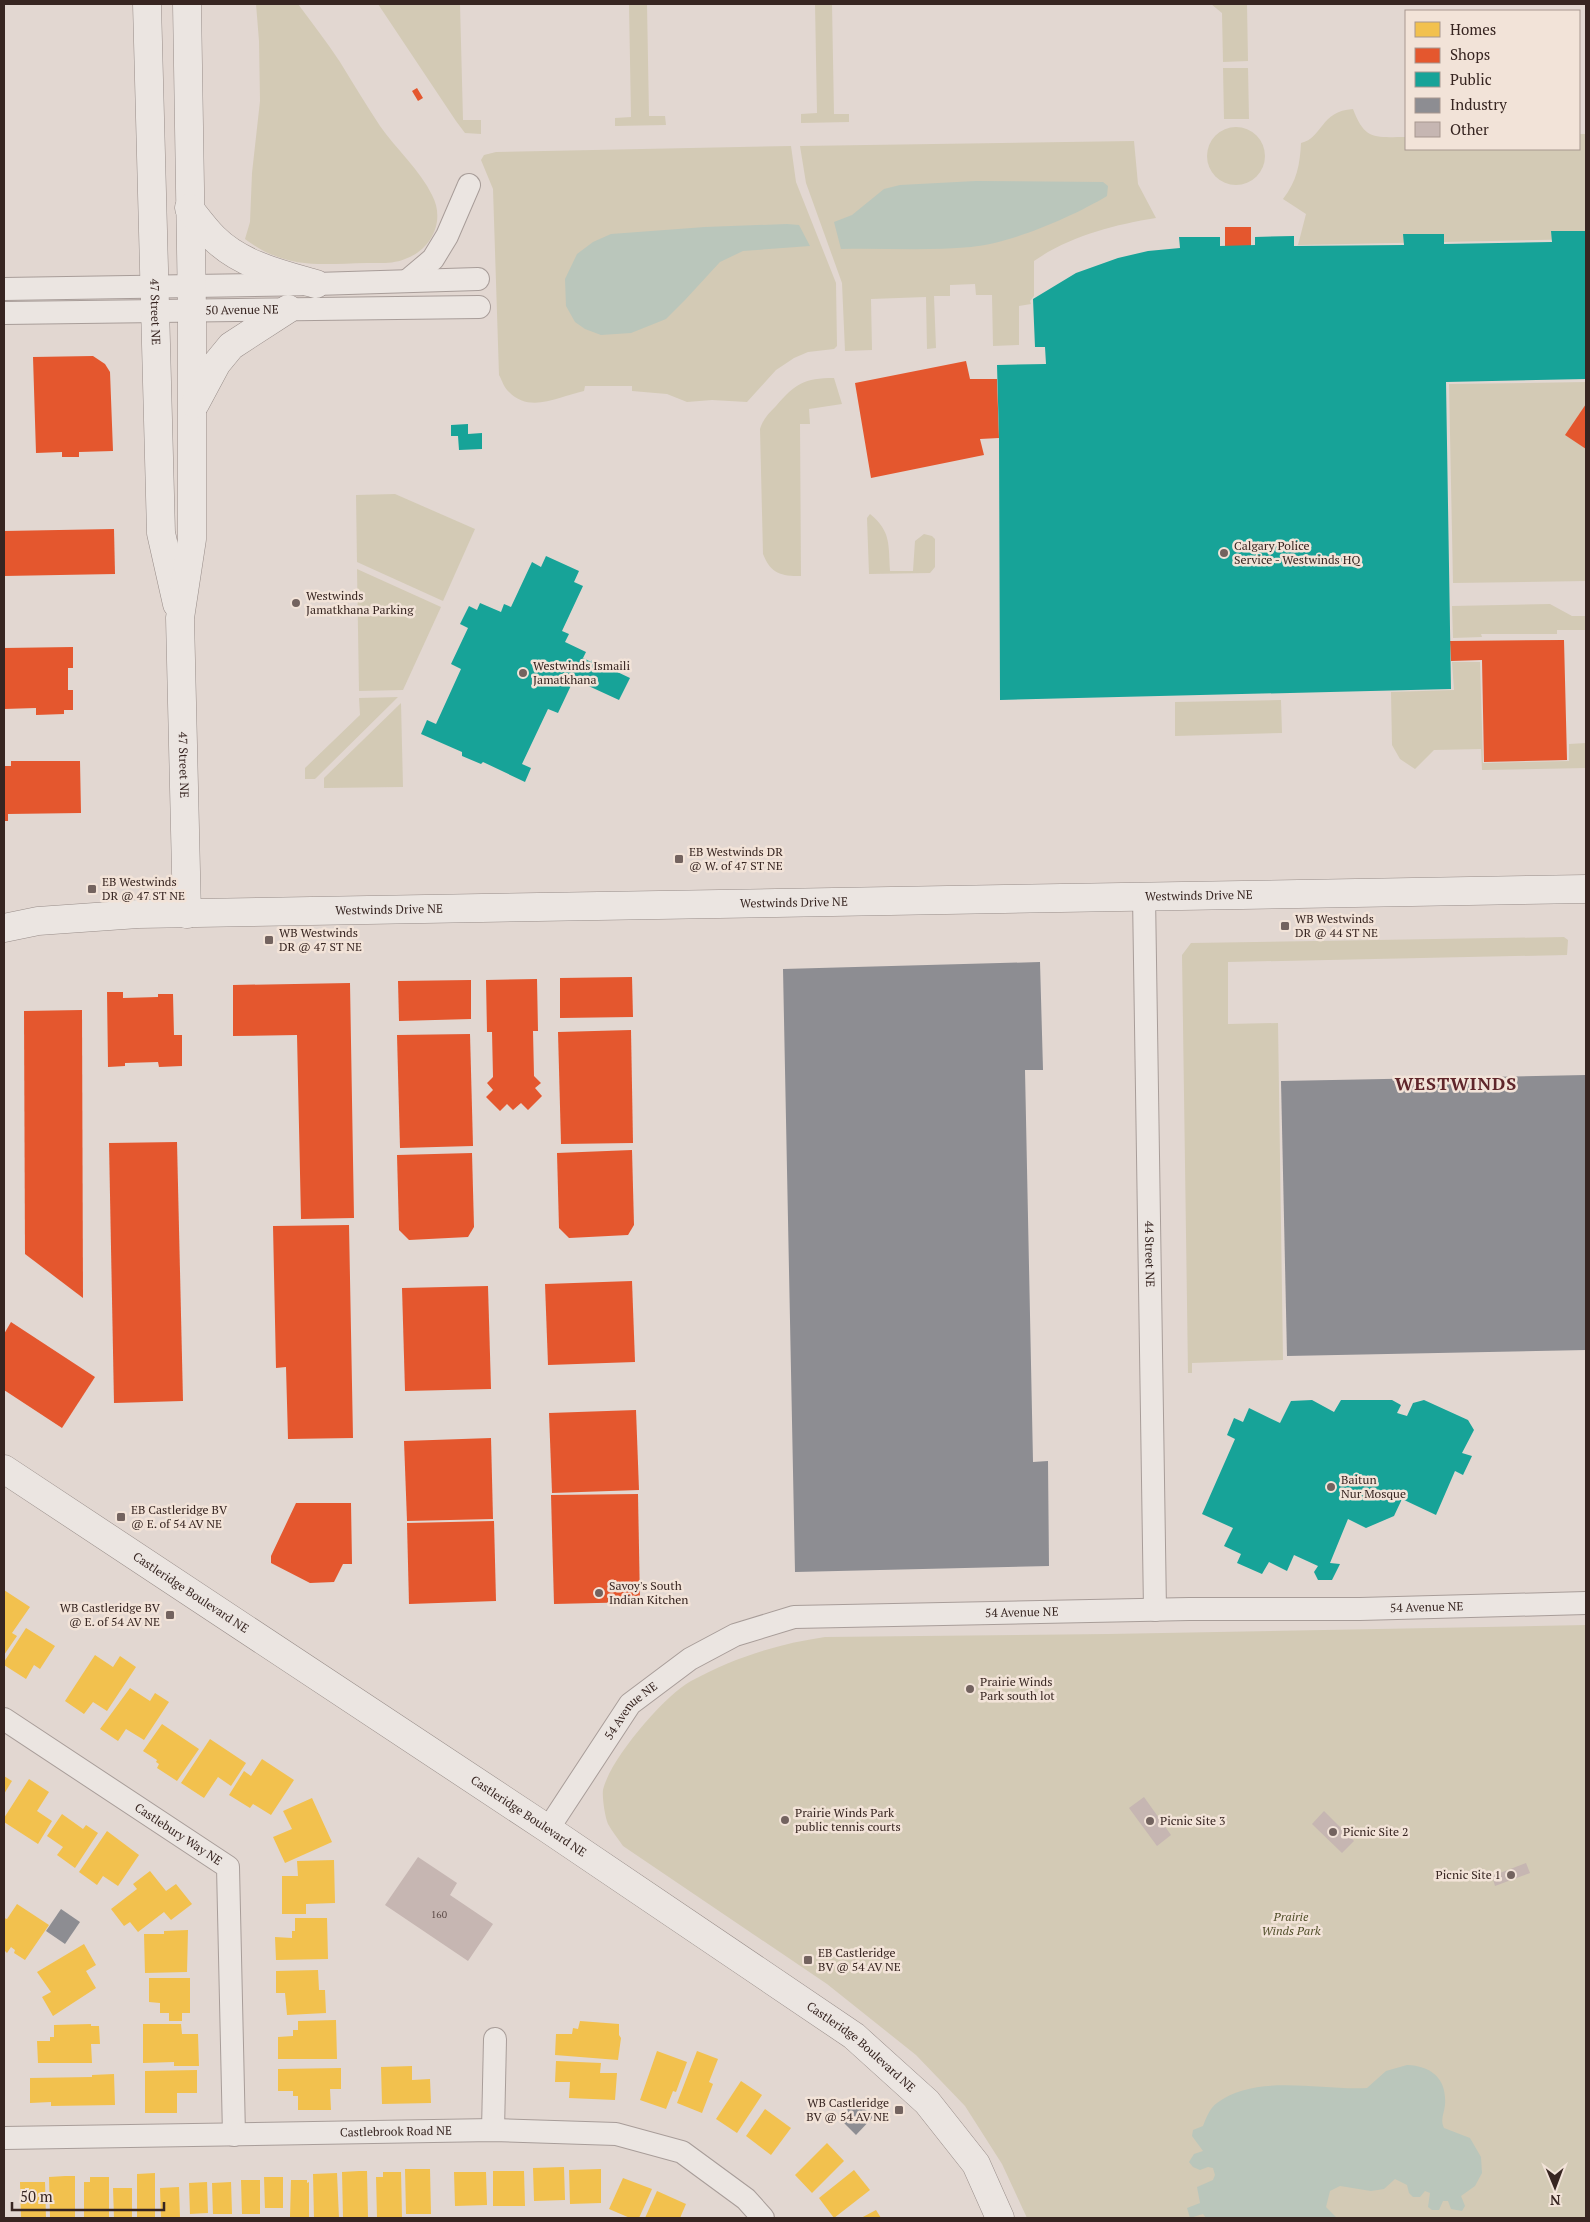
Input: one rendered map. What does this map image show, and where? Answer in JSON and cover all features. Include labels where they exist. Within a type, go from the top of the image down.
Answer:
[{"type":"street","name":"47 Street NE","points":[[147,4],[161,533],[180,618]]},
{"type":"street","name":"47 Street NE","points":[[187,4],[192,298],[192,540],[180,618],[187,914]]},
{"type":"street","points":[[407,281],[435,255],[447,236],[469,185]]},
{"type":"street","points":[[189,208],[215,239],[232,252],[257,266],[316,284]]},
{"type":"street","name":"50 Avenue NE","points":[[4,313],[154,299],[192,298],[316,284],[478,279]]},
{"type":"street","name":"50 Avenue NE","points":[[4,289],[154,299]]},
{"type":"street","name":"50 Avenue NE","points":[[192,298],[288,309],[479,307]]},
{"type":"street","points":[[193,408],[216,363],[231,346],[288,309]]},
{"type":"street","name":"Westwinds Drive NE","points":[[4,928],[38,921],[138,914],[1586,889]]},
{"type":"street","name":"44 Street NE","points":[[1144,896],[1155,1610]]},
{"type":"street","name":"Castleridge Boulevard NE","points":[[4,1469],[548,1829],[860,2042],[927,2102],[952,2133],[976,2164],[1000,2218]]},
{"type":"street","name":"54 Avenue NE","points":[[548,1829],[630,1704],[690,1659],[735,1635],[794,1617],[1155,1610],[1360,1609],[1586,1602]]},
{"type":"street","name":"Castlebury Way NE","points":[[4,1719],[228,1867],[234,2135]]},
{"type":"street","points":[[493,2130],[495,2039]]},
{"type":"street","name":"Castlebrook Road NE","points":[[4,2138],[493,2130],[616,2134],[682,2152],[746,2199],[763,2218]]},
{"type":"green space","points":[[256,4],[298,4],[335,55],[380,126],[427,186],[436,205],[436,224],[429,242],[414,255],[400,261],[386,263],[304,263],[275,256],[245,239],[250,222],[252,173],[260,101]]},
{"type":"green space","points":[[378,4],[460,4],[463,120],[481,120],[481,134],[465,133]]},
{"type":"green space","points":[[629,4],[647,4],[649,116],[665,116],[666,125],[615,126],[615,118],[631,117]]},
{"type":"green space","points":[[815,4],[832,4],[834,114],[849,114],[849,122],[801,123],[801,114],[817,113]]},
{"type":"green space","points":[[1211,4],[1247,4],[1248,61],[1223,62],[1222,13]]},
{"type":"green space","points":[[1223,68],[1248,68],[1249,119],[1224,119]]},
{"type":"green space","points":[[1353,109],[1362,127],[1372,135],[1379,137],[1405,137],[1405,150],[1580,150],[1580,134],[1586,134],[1586,239],[1298,245],[1306,214],[1283,199],[1292,186],[1297,172],[1301,143],[1314,136],[1334,114]]},
{"type":"green space","points":[[1236,127],[1252,132],[1260,140],[1265,156],[1260,172],[1252,180],[1236,185],[1220,180],[1212,172],[1207,156],[1212,140],[1220,132]]},
{"type":"green space","points":[[1134,141],[1138,184],[1156,218],[1108,228],[1077,238],[1034,261],[1034,296],[1030,301],[1031,304],[1019,306],[1019,345],[993,346],[992,295],[976,295],[975,284],[950,285],[950,296],[934,296],[936,348],[927,349],[926,297],[871,299],[872,350],[845,351],[842,283],[806,183],[800,146]]},
{"type":"green space","points":[[791,146],[796,182],[836,283],[837,346],[834,349],[808,352],[794,358],[776,370],[747,402],[712,400],[687,402],[667,394],[632,391],[632,386],[585,386],[584,391],[536,403],[526,402],[517,398],[507,390],[499,375],[493,189],[481,160],[484,155],[496,152]]},
{"type":"green space","points":[[834,378],[842,404],[809,409],[810,424],[800,424],[801,576],[782,574],[769,566],[763,554],[760,429],[769,414],[795,387],[815,379]]},
{"type":"green space","points":[[1586,382],[1586,581],[1453,583],[1449,384]]},
{"type":"green space","points":[[395,494],[475,529],[443,601],[357,562],[356,495]]},
{"type":"green space","points":[[870,514],[882,527],[888,540],[890,571],[913,571],[915,541],[924,534],[932,536],[935,539],[935,567],[930,573],[869,574],[867,518]]},
{"type":"green space","points":[[357,569],[441,607],[403,690],[359,691]]},
{"type":"green space","points":[[1550,604],[1572,616],[1586,616],[1586,630],[1557,630],[1557,634],[1481,634],[1482,637],[1453,638],[1452,606]]},
{"type":"green space","points":[[1452,662],[1480,662],[1483,763],[1569,761],[1569,744],[1586,743],[1586,768],[1482,770],[1481,749],[1434,750],[1415,769],[1400,759],[1392,745],[1391,692],[1454,690]]},
{"type":"green space","points":[[398,697],[315,779],[305,779],[305,768],[360,715],[359,698]]},
{"type":"green space","points":[[1281,700],[1282,733],[1175,736],[1175,702]]},
{"type":"green space","points":[[401,703],[403,787],[324,788],[324,778]]},
{"type":"green space","points":[[1564,937],[1568,940],[1567,955],[1228,962],[1228,1024],[1278,1023],[1283,1360],[1192,1363],[1192,1373],[1188,1373],[1182,955],[1191,943]]},
{"type":"green space","name":"Prairie Winds Park","points":[[1586,1625],[1586,2218],[1027,2218],[1002,2164],[965,2106],[916,2055],[827,1984],[623,1846],[608,1824],[605,1812],[603,1790],[616,1762],[653,1714],[667,1700],[691,1681],[723,1665],[756,1653],[807,1640],[825,1637]]},
{"type":"shaded area","points":[[976,181],[1103,182],[1108,186],[1107,196],[1077,212],[1023,235],[987,245],[939,249],[841,249],[834,222],[852,215],[884,189],[900,185]]},
{"type":"shaded area","points":[[799,225],[810,246],[743,251],[720,262],[666,319],[631,333],[601,335],[585,329],[575,322],[566,306],[565,279],[577,254],[593,242],[611,234],[705,227]]},
{"type":"shaded area","points":[[1407,2065],[1424,2068],[1436,2076],[1440,2081],[1445,2096],[1442,2120],[1444,2128],[1470,2138],[1481,2157],[1482,2173],[1475,2186],[1461,2196],[1465,2206],[1462,2211],[1451,2209],[1448,2201],[1443,2201],[1439,2210],[1432,2210],[1428,2207],[1430,2193],[1425,2191],[1420,2197],[1413,2197],[1409,2193],[1407,2185],[1395,2179],[1384,2189],[1371,2191],[1340,2186],[1330,2191],[1326,2207],[1337,2218],[1206,2218],[1203,2214],[1190,2218],[1187,2208],[1200,2203],[1197,2187],[1213,2180],[1215,2175],[1213,2168],[1208,2167],[1200,2170],[1193,2167],[1189,2162],[1194,2154],[1203,2151],[1192,2136],[1193,2130],[1203,2126],[1210,2110],[1217,2103],[1233,2094],[1251,2088],[1270,2086],[1367,2088],[1386,2071]]},
{"type":"building: Homes","points":[[4,1590],[30,1607],[12,1633],[17,1636],[4,1655]]},
{"type":"building: Homes","points":[[26,1628],[55,1646],[40,1669],[34,1665],[26,1679],[4,1665],[4,1662]]},
{"type":"building: Homes","points":[[95,1655],[113,1667],[120,1656],[136,1667],[107,1711],[93,1702],[84,1714],[65,1701]]},
{"type":"building: Homes","points":[[130,1688],[150,1701],[155,1693],[169,1702],[144,1740],[126,1729],[118,1741],[100,1729]]},
{"type":"building: Homes","points":[[162,1724],[199,1749],[177,1781],[157,1768],[159,1764],[156,1762],[157,1760],[143,1751]]},
{"type":"building: Homes","points":[[210,1739],[246,1763],[231,1786],[218,1777],[204,1798],[181,1783]]},
{"type":"building: Homes","points":[[262,1759],[294,1780],[271,1815],[253,1804],[250,1808],[229,1795],[244,1771],[251,1776]]},
{"type":"building: Homes","points":[[4,1776],[12,1781],[4,1794]]},
{"type":"building: Homes","points":[[29,1779],[49,1792],[37,1811],[52,1821],[38,1844],[4,1822],[4,1818]]},
{"type":"building: Homes","points":[[312,1798],[332,1842],[285,1863],[273,1837],[292,1829],[283,1811]]},
{"type":"building: Homes","points":[[62,1814],[83,1829],[86,1825],[98,1833],[75,1868],[57,1855],[63,1847],[47,1836]]},
{"type":"building: Homes","points":[[107,1831],[139,1855],[118,1886],[103,1876],[97,1885],[79,1872]]},
{"type":"building: Homes","points":[[334,1860],[335,1903],[306,1904],[306,1914],[282,1914],[282,1876],[298,1876],[297,1861]]},
{"type":"building: Homes","points":[[150,1871],[166,1891],[176,1884],[192,1904],[171,1920],[164,1912],[138,1932],[130,1922],[124,1926],[111,1909],[137,1889],[133,1884]]},
{"type":"building: Homes","points":[[17,1904],[49,1925],[25,1960],[14,1953],[15,1950],[11,1947],[7,1953],[4,1950],[4,1918],[7,1919]]},
{"type":"building: Homes","points":[[295,1918],[327,1918],[328,1959],[276,1960],[275,1937],[292,1938],[292,1931],[295,1931]]},
{"type":"building: Homes","points":[[188,1930],[187,1972],[145,1973],[144,1934],[164,1934],[164,1931]]},
{"type":"building: Homes","points":[[84,1944],[96,1965],[86,1971],[96,1988],[53,2016],[42,1997],[51,1992],[37,1972]]},
{"type":"building: Homes","points":[[318,1970],[319,1990],[325,1990],[326,2013],[287,2015],[285,1993],[276,1993],[276,1971]]},
{"type":"building: Homes","points":[[149,1978],[190,1978],[190,2013],[182,2013],[182,2021],[169,2021],[169,2013],[160,2013],[160,2003],[149,2002]]},
{"type":"building: Homes","points":[[336,2020],[337,2059],[278,2059],[278,2037],[293,2036],[293,2030],[298,2030],[298,2021]]},
{"type":"building: Homes","points":[[580,2021],[619,2024],[619,2035],[621,2038],[618,2060],[555,2055],[556,2034],[572,2034],[573,2028],[578,2029]]},
{"type":"building: Homes","points":[[91,2024],[91,2026],[99,2026],[100,2044],[91,2044],[92,2063],[38,2063],[37,2041],[50,2041],[50,2037],[54,2037],[54,2025]]},
{"type":"building: Homes","points":[[143,2024],[181,2024],[182,2034],[198,2034],[199,2066],[174,2066],[174,2062],[143,2063]]},
{"type":"building: Homes","points":[[657,2051],[687,2062],[676,2092],[673,2091],[666,2109],[640,2100]]},
{"type":"building: Homes","points":[[697,2051],[718,2059],[709,2082],[713,2084],[702,2113],[677,2103]]},
{"type":"building: Homes","points":[[556,2061],[601,2063],[600,2073],[617,2073],[615,2100],[569,2098],[570,2082],[555,2082]]},
{"type":"building: Homes","points":[[412,2066],[412,2080],[430,2079],[431,2103],[382,2104],[381,2067]]},
{"type":"building: Homes","points":[[341,2068],[341,2089],[330,2089],[331,2110],[298,2110],[298,2096],[293,2096],[293,2091],[278,2091],[278,2069]]},
{"type":"building: Homes","points":[[197,2070],[197,2093],[177,2093],[177,2113],[145,2113],[145,2071]]},
{"type":"building: Homes","points":[[114,2074],[115,2105],[51,2106],[51,2102],[30,2103],[30,2078],[92,2077],[92,2075]]},
{"type":"building: Homes","points":[[741,2081],[762,2095],[737,2133],[716,2119]]},
{"type":"building: Homes","points":[[765,2109],[791,2128],[771,2155],[746,2136]]},
{"type":"building: Homes","points":[[827,2143],[844,2161],[812,2193],[795,2175]]},
{"type":"building: Homes","points":[[564,2167],[565,2200],[534,2201],[533,2168]]},
{"type":"building: Homes","points":[[405,2169],[430,2169],[431,2214],[406,2214]]},
{"type":"building: Homes","points":[[601,2169],[601,2203],[570,2204],[569,2170]]},
{"type":"building: Homes","points":[[854,2170],[870,2190],[834,2218],[819,2198]]},
{"type":"building: Homes","points":[[367,2171],[368,2217],[343,2217],[342,2172]]},
{"type":"building: Homes","points":[[493,2171],[524,2171],[525,2206],[493,2206]]},
{"type":"building: Homes","points":[[383,2172],[401,2172],[402,2217],[377,2218],[376,2177],[383,2177]]},
{"type":"building: Homes","points":[[454,2172],[486,2172],[487,2205],[455,2206]]},
{"type":"building: Homes","points":[[155,2173],[155,2218],[137,2218],[137,2174]]},
{"type":"building: Homes","points":[[337,2173],[339,2218],[314,2218],[313,2174]]},
{"type":"building: Homes","points":[[75,2176],[75,2218],[50,2218],[49,2177]]},
{"type":"building: Homes","points":[[90,2177],[109,2177],[109,2218],[84,2218],[84,2182],[90,2182]]},
{"type":"building: Homes","points":[[264,2177],[283,2177],[283,2208],[265,2208]]},
{"type":"building: Homes","points":[[623,2178],[652,2189],[639,2218],[630,2218],[609,2209]]},
{"type":"building: Homes","points":[[241,2180],[260,2180],[260,2214],[242,2214]]},
{"type":"building: Homes","points":[[291,2180],[307,2180],[307,2183],[309,2182],[309,2217],[290,2217]]},
{"type":"building: Homes","points":[[20,2182],[45,2182],[46,2218],[21,2218]]},
{"type":"building: Homes","points":[[207,2182],[208,2213],[190,2214],[189,2183]]},
{"type":"building: Homes","points":[[231,2182],[232,2214],[213,2214],[212,2183]]},
{"type":"building: Homes","points":[[179,2187],[180,2218],[161,2218],[160,2188]]},
{"type":"building: Homes","points":[[113,2188],[132,2188],[132,2218],[114,2218]]},
{"type":"building: Homes","points":[[657,2191],[686,2204],[680,2218],[645,2218]]},
{"type":"building: Homes","points":[[876,2210],[881,2218],[861,2218]]},
{"type":"building: Shops","points":[[417,88],[423,98],[418,101],[412,91]]},
{"type":"building: Shops","points":[[1225,227],[1251,227],[1251,246],[1225,246]]},
{"type":"building: Shops","points":[[93,356],[105,364],[110,372],[113,451],[79,452],[79,457],[62,457],[62,452],[36,453],[33,357]]},
{"type":"building: Shops","points":[[966,361],[970,379],[997,379],[999,438],[980,439],[984,455],[871,478],[855,383]]},
{"type":"building: Shops","points":[[1586,404],[1586,449],[1565,435]]},
{"type":"building: Shops","points":[[114,529],[115,574],[4,576],[4,531]]},
{"type":"building: Shops","points":[[1564,640],[1567,760],[1484,762],[1482,660],[1451,661],[1450,641]]},
{"type":"building: Shops","points":[[73,647],[73,668],[68,668],[68,690],[73,690],[73,710],[64,710],[64,714],[36,715],[36,708],[4,709],[4,648]]},
{"type":"building: Shops","points":[[11,761],[80,761],[81,813],[8,814],[8,821],[4,821],[4,766],[11,766]]},
{"type":"building: Shops","points":[[632,977],[633,1017],[560,1018],[560,978]]},
{"type":"building: Shops","points":[[537,979],[538,1031],[533,1031],[534,1076],[541,1083],[535,1088],[542,1096],[528,1110],[521,1103],[513,1110],[507,1104],[500,1111],[486,1097],[493,1090],[487,1083],[493,1077],[492,1032],[487,1032],[486,980]]},
{"type":"building: Shops","points":[[471,980],[471,1019],[399,1021],[398,981]]},
{"type":"building: Shops","points":[[350,983],[354,1218],[301,1219],[297,1035],[233,1036],[233,985]]},
{"type":"building: Shops","points":[[107,992],[123,992],[123,998],[158,997],[158,994],[173,994],[174,1035],[182,1035],[182,1066],[159,1067],[158,1062],[125,1063],[125,1066],[108,1067]]},
{"type":"building: Shops","points":[[82,1010],[83,1298],[25,1254],[24,1011]]},
{"type":"building: Shops","points":[[631,1030],[633,1143],[561,1144],[558,1032]]},
{"type":"building: Shops","points":[[470,1034],[473,1146],[400,1148],[397,1035]]},
{"type":"building: Shops","points":[[177,1142],[183,1401],[114,1403],[109,1143]]},
{"type":"building: Shops","points":[[632,1150],[634,1225],[628,1235],[569,1238],[559,1228],[557,1153]]},
{"type":"building: Shops","points":[[472,1153],[474,1227],[468,1237],[409,1240],[399,1230],[397,1155]]},
{"type":"building: Shops","points":[[349,1225],[353,1438],[288,1439],[286,1367],[276,1368],[273,1226]]},
{"type":"building: Shops","points":[[632,1281],[635,1362],[548,1365],[545,1284]]},
{"type":"building: Shops","points":[[488,1286],[491,1389],[405,1391],[402,1288]]},
{"type":"building: Shops","points":[[11,1322],[95,1377],[62,1428],[4,1390],[4,1334]]},
{"type":"building: Shops","points":[[636,1410],[639,1490],[552,1493],[549,1413]]},
{"type":"building: Shops","points":[[491,1438],[493,1519],[407,1521],[404,1441]]},
{"type":"building: Shops","points":[[638,1494],[640,1602],[554,1604],[551,1495]]},
{"type":"building: Shops","points":[[296,1503],[351,1503],[352,1564],[343,1564],[334,1582],[310,1583],[271,1563],[271,1556]]},
{"type":"building: Shops","points":[[494,1521],[496,1601],[409,1604],[407,1523]]},
{"type":"building: Public","name":"Calgary Police Service - Westwinds HQ","points":[[1551,231],[1586,231],[1586,379],[1446,382],[1451,689],[1000,700],[997,365],[1046,364],[1045,347],[1035,347],[1033,299],[1076,273],[1118,258],[1148,251],[1180,248],[1179,237],[1220,237],[1220,246],[1255,245],[1255,237],[1294,236],[1294,246],[1404,245],[1403,234],[1444,234],[1444,244],[1552,242]]},
{"type":"building: Public","points":[[468,424],[468,434],[482,433],[482,449],[459,450],[458,436],[451,436],[451,425]]},
{"type":"building: Public","name":"Westwinds Ismaili Jamatkhana","points":[[546,556],[579,571],[574,582],[583,586],[562,631],[569,634],[565,642],[586,652],[583,658],[591,662],[592,660],[630,678],[619,700],[582,683],[583,681],[575,677],[558,713],[548,709],[522,764],[531,768],[525,782],[483,762],[481,764],[462,756],[462,752],[421,734],[427,720],[436,724],[461,669],[451,664],[468,628],[460,624],[469,606],[477,610],[480,603],[501,612],[504,604],[511,607],[532,562],[541,567]]},
{"type":"building: Public","name":"Baitun Nur Mosque","points":[[1312,1400],[1334,1412],[1341,1400],[1392,1400],[1401,1405],[1397,1413],[1407,1416],[1413,1403],[1424,1400],[1468,1420],[1474,1430],[1462,1453],[1472,1456],[1463,1475],[1455,1471],[1436,1515],[1402,1499],[1394,1516],[1366,1528],[1348,1519],[1330,1563],[1340,1564],[1332,1580],[1318,1580],[1314,1572],[1318,1566],[1294,1555],[1287,1571],[1269,1562],[1262,1574],[1237,1563],[1241,1554],[1224,1546],[1233,1528],[1202,1514],[1235,1439],[1227,1435],[1234,1418],[1243,1422],[1249,1408],[1280,1423],[1291,1401]]},
{"type":"building: Industry","points":[[1040,962],[1043,1070],[1025,1070],[1033,1462],[1048,1461],[1049,1566],[795,1572],[783,969]]},
{"type":"building: Industry","points":[[1586,1075],[1586,1350],[1287,1356],[1281,1081]]},
{"type":"building: Industry","points":[[61,1909],[80,1922],[65,1944],[46,1931]]},
{"type":"building: Industry","points":[[856,2101],[873,2117],[856,2135],[839,2118]]},
{"type":"building: Other","name":"Picnic Site 3","points":[[1144,1797],[1171,1835],[1157,1846],[1129,1808]]},
{"type":"building: Other","name":"Picnic Site 2","points":[[1324,1811],[1354,1841],[1342,1853],[1312,1824]]},
{"type":"building: Other","points":[[418,1857],[457,1883],[450,1895],[493,1924],[468,1961],[385,1905]]},
{"type":"building: Other","name":"Picnic Site 1","points":[[1526,1863],[1530,1873],[1495,1886],[1492,1876]]},
{"type":"place","name":"Calgary Police Service - Westwinds HQ","points":[[1224,553]]},
{"type":"place","name":"Westwinds Jamatkhana Parking","points":[[296,603]]},
{"type":"place","name":"Westwinds Ismaili Jamatkhana","points":[[523,673]]},
{"type":"place","name":"EB Westwinds DR @ W. of 47 ST NE","points":[[679,859]]},
{"type":"place","name":"EB Westwinds DR @ 47 ST NE","points":[[92,889]]},
{"type":"place","name":"WB Westwinds DR @ 44 ST NE","points":[[1285,926]]},
{"type":"place","name":"WB Westwinds DR @ 47 ST NE","points":[[269,940]]},
{"type":"place","name":"Baitun Nur Mosque","points":[[1331,1487]]},
{"type":"place","name":"EB Castleridge BV @ E. of 54 AV NE","points":[[121,1517]]},
{"type":"place","name":"Savoy's South Indian Kitchen","points":[[599,1593]]},
{"type":"place","name":"WB Castleridge BV @ E. of 54 AV NE","points":[[170,1615]]},
{"type":"place","name":"Prairie Winds Park south lot","points":[[970,1689]]},
{"type":"place","name":"Prairie Winds Park public tennis courts","points":[[785,1820]]},
{"type":"place","name":"Picnic Site 3","points":[[1150,1821]]},
{"type":"place","name":"Picnic Site 2","points":[[1333,1832]]},
{"type":"place","name":"Picnic Site 1","points":[[1511,1875]]},
{"type":"place","name":"EB Castleridge BV @ 54 AV NE","points":[[808,1960]]},
{"type":"place","name":"WB Castleridge BV @ 54 AV NE","points":[[899,2110]]},
{"type":"district","name":"WESTWINDS","points":[[1456,1084]]}]
